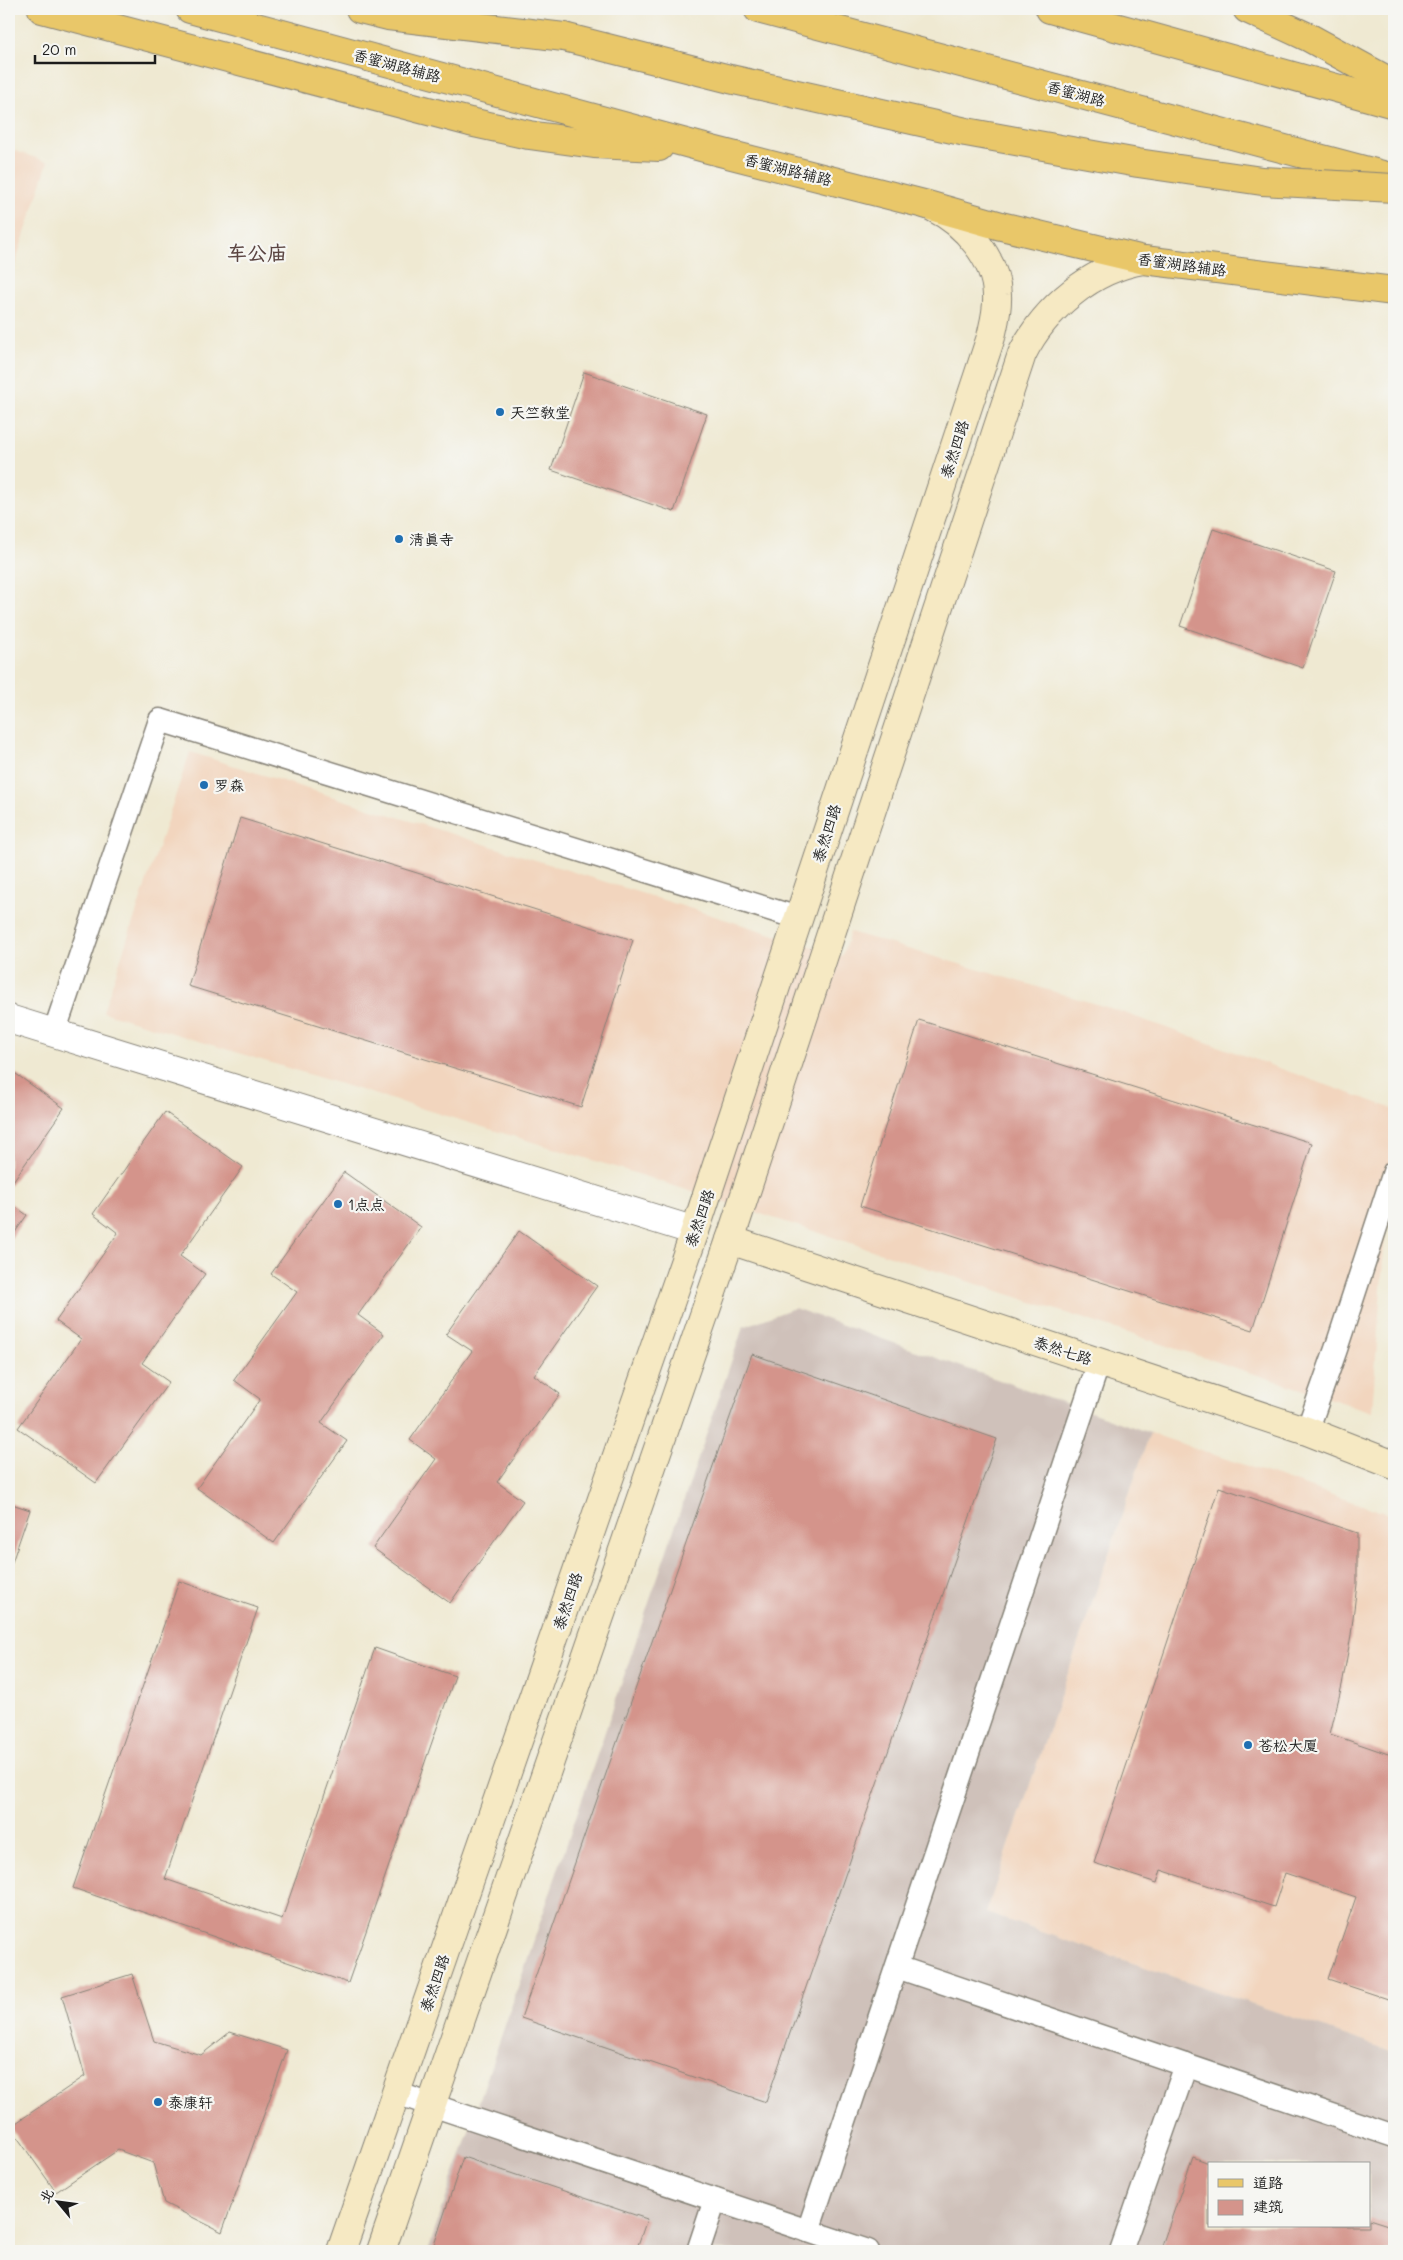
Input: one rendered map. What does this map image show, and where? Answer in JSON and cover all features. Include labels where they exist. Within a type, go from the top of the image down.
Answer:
[{"type":"main road","points":[[42,9],[407,107],[529,135],[594,144],[712,150]]},
{"type":"main road","name":"香蜜湖路辅路","points":[[190,9],[712,150],[924,204],[1001,226],[1144,260],[1394,291]]},
{"type":"main road","points":[[360,9],[388,16],[564,37]]},
{"type":"main road","points":[[493,9],[564,37],[730,79],[966,132],[1138,163],[1262,181],[1394,188]]},
{"type":"main road","name":"香蜜湖路","points":[[758,9],[1394,178]]},
{"type":"main road","points":[[1050,9],[1394,104]]},
{"type":"main road","points":[[1247,9],[1308,37],[1394,84]]},
{"type":"street","name":"泰然四路","points":[[341,2251],[695,1231],[991,337],[997,310],[997,293],[994,277],[980,249],[971,236],[955,221],[924,204]]},
{"type":"street","points":[[380,2251],[730,1240],[1022,354],[1046,317],[1070,296],[1109,270],[1144,260]]},
{"type":"street","points":[[9,1019],[695,1231]]},
{"type":"street","name":"泰然七路","points":[[730,1240],[1307,1430],[1394,1465]]},
{"type":"lane","points":[[54,1033],[160,720],[798,918]]},
{"type":"lane","points":[[1307,1430],[1336,1349],[1394,1172]]},
{"type":"lane","points":[[808,2231],[1099,1362]]},
{"type":"lane","points":[[897,1968],[1394,2136]]},
{"type":"lane","points":[[1121,2251],[1186,2065]]},
{"type":"lane","points":[[396,2093],[868,2251]]},
{"type":"lane","points":[[698,2251],[715,2200]]},
{"type":"shaded area","points":[[9,149],[48,162],[9,283]]},
{"type":"shaded area","points":[[190,752],[842,956],[850,932],[1113,1009],[1394,1109],[1372,1412],[625,1170],[103,1012]]},
{"type":"shaded area","points":[[794,1308],[1150,1433],[986,1913],[1394,2052],[1394,2251],[428,2251],[743,1327]]},
{"type":"shaded area","name":"苍松大厦","points":[[1150,1433],[1394,1516],[1394,2052],[986,1913]]},
{"type":"building","points":[[584,372],[707,414],[674,512],[551,470]]},
{"type":"building","points":[[1213,529],[1336,571],[1303,668],[1180,626]]},
{"type":"building","points":[[240,818],[633,940],[581,1107],[188,986]]},
{"type":"building","points":[[919,1020],[1312,1143],[1253,1330],[860,1206]]},
{"type":"building","points":[[9,1069],[64,1108],[9,1187]]},
{"type":"building","points":[[165,1112],[243,1167],[180,1256],[205,1274],[142,1363],[169,1382],[96,1483],[18,1428],[81,1339],[56,1321],[118,1233],[93,1214]]},
{"type":"building","points":[[344,1172],[421,1227],[358,1315],[384,1334],[321,1423],[347,1441],[274,1543],[197,1488],[260,1399],[234,1380],[297,1292],[271,1274]]},
{"type":"building","points":[[9,1202],[27,1215],[9,1241]]},
{"type":"building","points":[[519,1231],[597,1286],[534,1375],[560,1394],[497,1482],[523,1501],[450,1603],[373,1548],[436,1459],[410,1440],[472,1351],[446,1334]]},
{"type":"building","points":[[752,1354],[997,1439],[766,2102],[521,2018]]},
{"type":"building","name":"苍松大厦","points":[[1219,1487],[1357,1533],[1357,1584],[1351,1635],[1342,1685],[1330,1734],[1394,1756],[1394,2001],[1328,1979],[1356,1897],[1285,1873],[1274,1907],[1161,1870],[1157,1883],[1094,1863]]},
{"type":"building","points":[[9,1503],[30,1510],[9,1571]]},
{"type":"building","points":[[179,1581],[258,1608],[165,1879],[282,1919],[375,1648],[455,1676],[348,1983],[73,1888]]},
{"type":"building","name":"泰康轩","points":[[132,1974],[154,2041],[201,2055],[230,2032],[287,2050],[222,2232],[164,2203],[153,2163],[118,2150],[56,2192],[10,2127],[85,2076],[62,1996]]},
{"type":"building","points":[[463,2157],[647,2219],[636,2251],[432,2251]]},
{"type":"building","points":[[1193,2157],[1208,2163],[1208,2228],[1370,2228],[1370,2219],[1394,2227],[1394,2251],[1160,2251]]},
{"type":"place","name":"天竺教堂","points":[[500,412]]},
{"type":"place","name":"清真寺","points":[[399,539]]},
{"type":"place","name":"罗森","points":[[204,785]]},
{"type":"place","name":"1点点","points":[[338,1204]]},
{"type":"place","name":"苍松大厦","points":[[1248,1745]]},
{"type":"place","name":"泰康轩","points":[[158,2102]]},
{"type":"district","name":"车公庙","points":[[257,252]]}]
